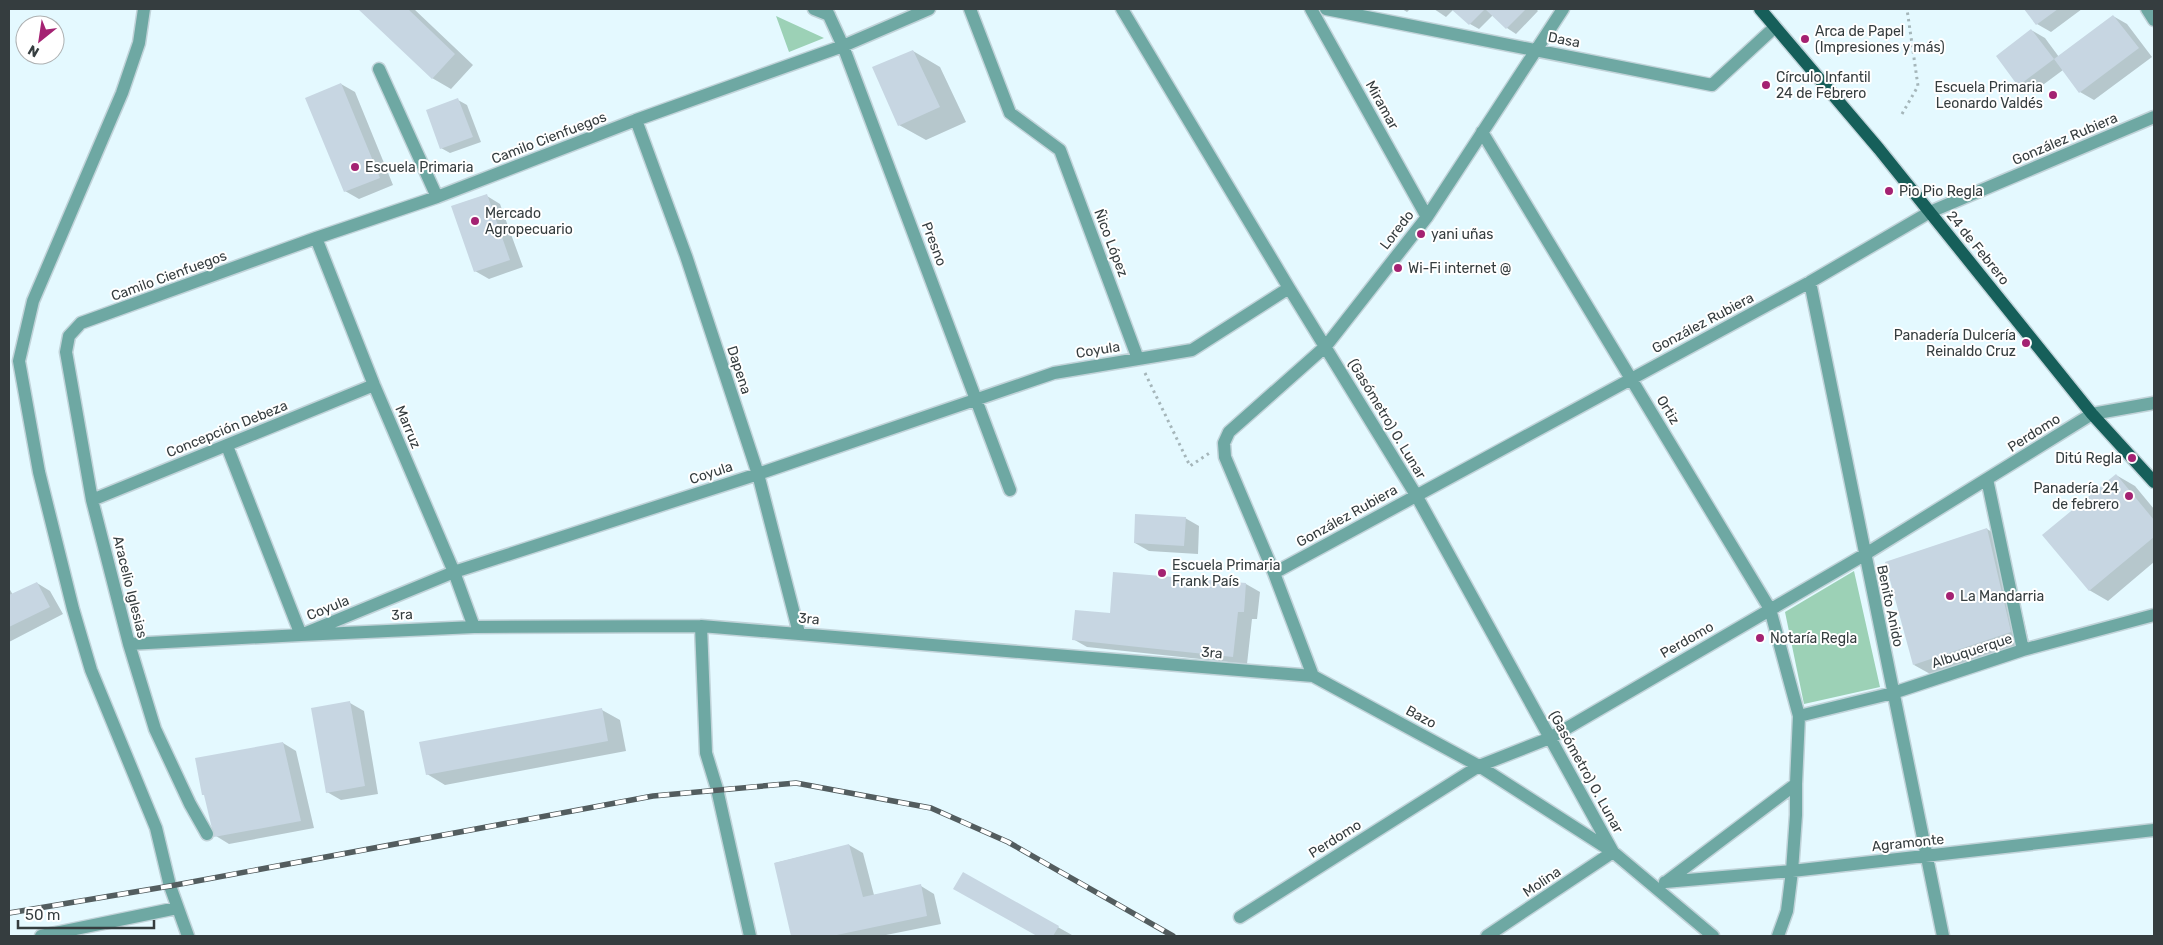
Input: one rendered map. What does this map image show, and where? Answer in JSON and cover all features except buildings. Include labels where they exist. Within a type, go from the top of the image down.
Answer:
[{"type":"main road","name":"24 de Febrero","points":[[1760,9],[1930,212],[2092,414],[2154,482]]},
{"type":"street","points":[[144,9],[139,43],[122,93],[33,301],[14,362],[39,472],[91,670],[156,828],[177,908],[188,936]]},
{"type":"street","points":[[814,9],[828,12]]},
{"type":"street","name":"Camilo Cienfuegos","points":[[68,336],[81,323],[316,238],[437,197],[636,120],[843,46],[929,9]]},
{"type":"street","name":"Ñico López","points":[[970,9],[1010,113],[1060,150],[1138,359]]},
{"type":"street","name":"(Gasómetro) O. Lunar","points":[[1122,9],[1289,288],[1416,495],[1613,852]]},
{"type":"street","name":"Miramar","points":[[1311,9],[1427,217]]},
{"type":"street","name":"Dasa","points":[[1326,9],[1712,85],[1775,27]]},
{"type":"street","name":"Loredo","points":[[1224,443],[1230,432],[1326,346],[1427,217],[1563,9]]},
{"type":"street","points":[[2147,9],[2154,20]]},
{"type":"street","name":"Presno","points":[[828,12],[843,46],[1010,490]]},
{"type":"street","points":[[379,69],[437,197]]},
{"type":"street","name":"González Rubiera","points":[[1274,572],[1810,282],[1930,212],[2154,117]]},
{"type":"street","name":"Dapena","points":[[636,120],[686,256],[758,474],[798,633]]},
{"type":"street","name":"Ortiz","points":[[1482,132],[1770,609],[1799,716],[1796,815],[1788,912],[1778,936]]},
{"type":"street","name":"Marruz","points":[[316,238],[374,385],[454,572],[474,627]]},
{"type":"street","name":"Benito Anido","points":[[1810,282],[1943,936]]},
{"type":"street","name":"Coyula","points":[[129,644],[301,635],[454,572],[758,474],[976,398],[1054,373],[1192,350],[1289,288]]},
{"type":"street","name":"Aracelio Iglesias","points":[[68,336],[66,352],[92,500],[129,644],[154,729],[190,804],[207,834]]},
{"type":"street","name":"Concepción Debeza","points":[[92,500],[374,385]]},
{"type":"street","name":"Perdomo","points":[[1240,917],[1479,766],[1550,738],[1864,555],[2092,414],[2154,403]]},
{"type":"street","points":[[1224,443],[1224,457],[1274,572],[1313,676]]},
{"type":"street","points":[[227,446],[301,635]]},
{"type":"street","points":[[1987,479],[2023,650]]},
{"type":"street","name":"Albuquerque","points":[[1799,716],[1893,692],[2023,650],[2154,615]]},
{"type":"street","points":[[701,626],[706,753],[717,789],[750,936]]},
{"type":"street","name":"3ra","points":[[301,635],[474,627],[701,626],[1313,676]]},
{"type":"street","name":"Bazo","points":[[1313,676],[1479,766],[1613,852],[1661,886],[1714,936]]},
{"type":"street","points":[[1661,886],[1796,784]]},
{"type":"street","name":"Agramonte","points":[[1661,886],[2154,830]]},
{"type":"street","name":"Molina","points":[[1488,936],[1613,852]]},
{"type":"street","points":[[40,936],[177,908]]},
{"type":"path","points":[[1902,114],[1918,86],[1907,9]]},
{"type":"path","points":[[1138,359],[1190,466],[1224,443]]},
{"type":"green space","points":[[776,16],[824,38],[789,52]]},
{"type":"green space","points":[[1854,571],[1880,687],[1804,704],[1785,612]]},
{"type":"railway","points":[[9,913],[170,886],[653,796],[796,783],[931,808],[1008,842],[1173,936]]},
{"type":"place","name":"Arca de Papel (Impresiones y más)","points":[[1805,39]]},
{"type":"place","name":"Círculo Infantil 24 de Febrero","points":[[1766,85]]},
{"type":"place","name":"Escuela Primaria Leonardo Valdés","points":[[2053,95]]},
{"type":"place","name":"Escuela Primaria","points":[[355,167]]},
{"type":"place","name":"Pio Pio Regla","points":[[1889,191]]},
{"type":"place","name":"Mercado Agropecuario","points":[[475,221]]},
{"type":"place","name":"yani uñas","points":[[1421,234]]},
{"type":"place","name":"Wi-Fi internet @","points":[[1398,268]]},
{"type":"place","name":"Panadería Dulcería Reinaldo Cruz","points":[[2026,343]]},
{"type":"place","name":"Ditú Regla","points":[[2132,458]]},
{"type":"place","name":"Panadería 24 de febrero","points":[[2129,496]]},
{"type":"place","name":"Escuela Primaria Frank País","points":[[1162,573]]},
{"type":"place","name":"La Mandarria","points":[[1950,596]]},
{"type":"place","name":"Notaría Regla","points":[[1760,638]]}]
